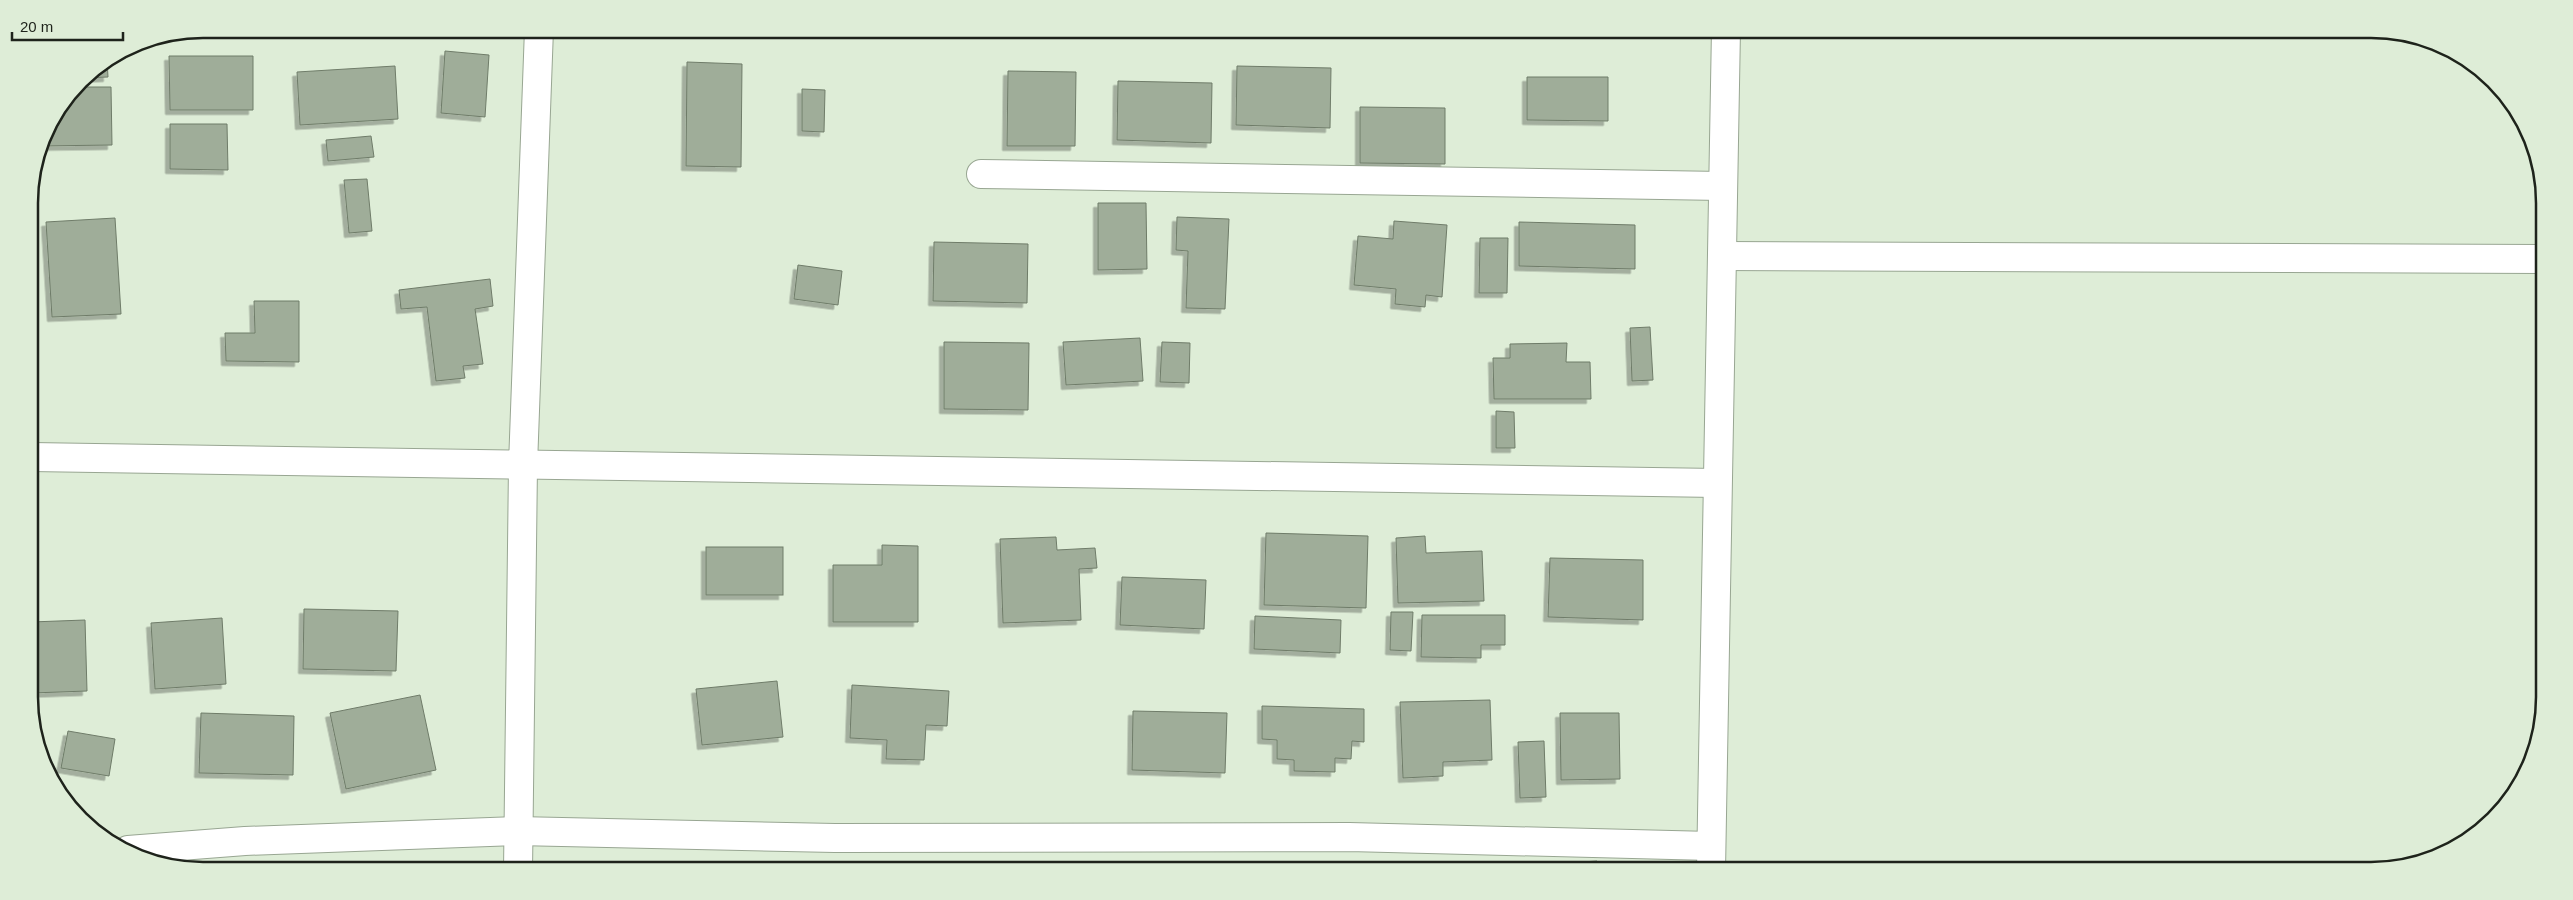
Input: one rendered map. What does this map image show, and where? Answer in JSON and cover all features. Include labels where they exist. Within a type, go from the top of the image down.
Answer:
[{"type":"street","points":[[518,862],[517,831],[522,714],[520,586],[523,465],[539,38]]},
{"type":"street","points":[[139,849],[245,841],[517,831],[835,838],[1350,837],[1711,859],[1726,38]]},
{"type":"street","points":[[981,174],[1722,186]]},
{"type":"street","points":[[1722,256],[2536,259]]},
{"type":"street","points":[[38,457],[1717,483]]},
{"type":"building","points":[[445,51],[489,55],[485,117],[441,113]]},
{"type":"building","points":[[169,56],[253,56],[253,110],[170,110]]},
{"type":"building","points":[[687,62],[742,64],[741,167],[686,166]]},
{"type":"building","points":[[395,66],[398,119],[300,125],[297,72]]},
{"type":"building","points":[[1237,66],[1331,68],[1330,128],[1236,125]]},
{"type":"building","points":[[107,68],[108,77],[95,78]]},
{"type":"building","points":[[1008,71],[1076,72],[1075,146],[1007,146]]},
{"type":"building","points":[[1527,77],[1608,77],[1608,121],[1527,120]]},
{"type":"building","points":[[1118,81],[1212,83],[1211,143],[1117,140]]},
{"type":"building","points":[[85,87],[111,87],[112,145],[48,146],[65,111]]},
{"type":"building","points":[[802,89],[825,90],[824,132],[802,131]]},
{"type":"building","points":[[1360,107],[1445,108],[1445,164],[1360,163]]},
{"type":"building","points":[[170,124],[227,124],[228,170],[170,169]]},
{"type":"building","points":[[371,136],[374,157],[328,161],[326,140]]},
{"type":"building","points":[[367,179],[372,231],[349,233],[344,180]]},
{"type":"building","points":[[1098,203],[1146,203],[1147,269],[1098,270]]},
{"type":"building","points":[[1177,217],[1229,219],[1225,309],[1186,308],[1188,251],[1176,250]]},
{"type":"building","points":[[115,218],[121,314],[52,317],[46,222]]},
{"type":"building","points":[[1394,221],[1447,225],[1442,297],[1426,295],[1425,307],[1395,304],[1396,289],[1354,285],[1358,236],[1393,239]]},
{"type":"building","points":[[1519,222],[1635,225],[1635,269],[1519,266]]},
{"type":"building","points":[[1480,238],[1508,238],[1507,293],[1479,293]]},
{"type":"building","points":[[934,242],[1028,244],[1027,303],[933,301]]},
{"type":"building","points":[[798,265],[842,271],[838,305],[794,299]]},
{"type":"building","points":[[490,279],[493,306],[475,309],[483,364],[463,366],[465,378],[436,381],[427,307],[401,309],[399,290]]},
{"type":"building","points":[[254,301],[299,301],[299,362],[226,361],[225,333],[255,333]]},
{"type":"building","points":[[1650,327],[1653,380],[1632,381],[1630,328]]},
{"type":"building","points":[[1140,338],[1143,381],[1066,385],[1063,342]]},
{"type":"building","points":[[944,342],[1029,343],[1028,410],[944,409]]},
{"type":"building","points":[[1162,342],[1190,343],[1189,383],[1160,382]]},
{"type":"building","points":[[1567,343],[1566,362],[1590,362],[1591,399],[1494,399],[1493,358],[1510,358],[1510,344]]},
{"type":"building","points":[[1496,411],[1514,412],[1515,448],[1496,448]]},
{"type":"building","points":[[1266,533],[1368,536],[1366,608],[1264,605]]},
{"type":"building","points":[[1425,536],[1426,553],[1482,551],[1484,601],[1398,603],[1396,538]]},
{"type":"building","points":[[1056,537],[1057,550],[1095,548],[1097,568],[1079,569],[1081,620],[1003,623],[1000,539]]},
{"type":"building","points":[[882,545],[918,546],[918,622],[833,622],[833,565],[882,565]]},
{"type":"building","points":[[706,547],[783,547],[783,595],[706,595]]},
{"type":"building","points":[[1550,558],[1643,560],[1643,620],[1548,617]]},
{"type":"building","points":[[1122,577],[1206,580],[1204,629],[1120,625]]},
{"type":"building","points":[[304,609],[398,611],[396,671],[303,669]]},
{"type":"building","points":[[1391,612],[1413,612],[1411,651],[1390,650]]},
{"type":"building","points":[[1422,615],[1505,615],[1505,645],[1481,645],[1481,658],[1421,657]]},
{"type":"building","points":[[1255,616],[1341,620],[1340,653],[1254,649]]},
{"type":"building","points":[[222,618],[226,684],[155,689],[151,623]]},
{"type":"building","points":[[85,620],[87,691],[38,693],[38,622]]},
{"type":"building","points":[[777,681],[783,737],[702,745],[696,689]]},
{"type":"building","points":[[852,685],[949,691],[947,726],[926,725],[924,760],[886,759],[887,740],[850,738]]},
{"type":"building","points":[[420,695],[436,770],[346,789],[330,713]]},
{"type":"building","points":[[1490,700],[1492,760],[1443,762],[1443,776],[1403,778],[1400,702]]},
{"type":"building","points":[[1262,706],[1364,709],[1364,742],[1352,741],[1351,759],[1335,758],[1335,772],[1294,771],[1294,760],[1277,759],[1277,740],[1262,739]]},
{"type":"building","points":[[1133,711],[1227,713],[1225,773],[1132,770]]},
{"type":"building","points":[[201,713],[294,716],[293,775],[199,773]]},
{"type":"building","points":[[1560,713],[1619,713],[1620,779],[1561,780]]},
{"type":"building","points":[[68,731],[115,739],[109,776],[61,768]]},
{"type":"building","points":[[1544,741],[1546,797],[1520,798],[1518,742]]}]
